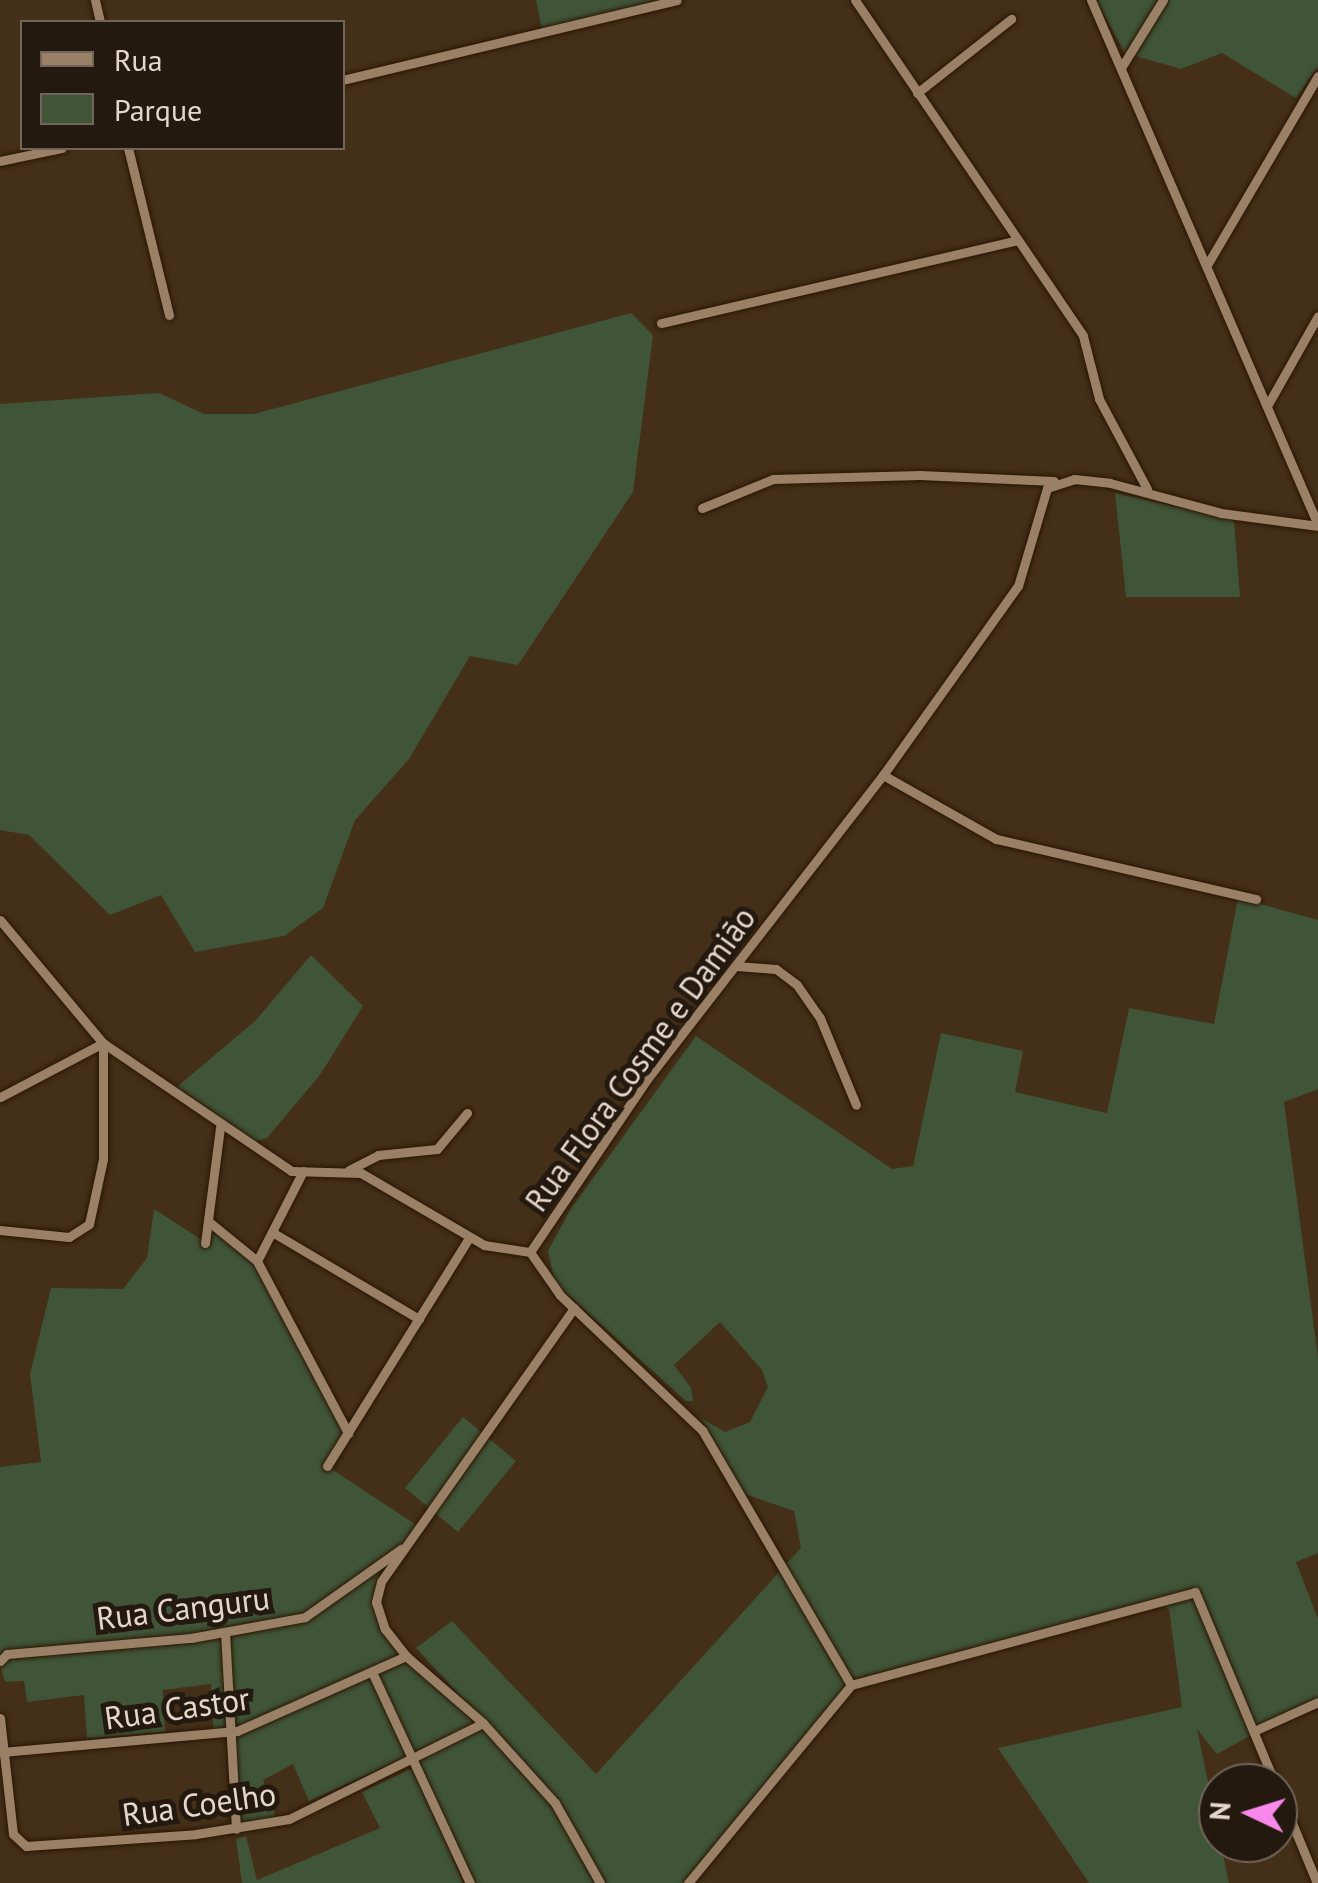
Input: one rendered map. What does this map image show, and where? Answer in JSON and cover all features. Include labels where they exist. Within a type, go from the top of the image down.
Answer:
[{"type":"street","points":[[345,79],[677,0]]},
{"type":"street","points":[[855,0],[1083,336],[1100,400],[1147,488]]},
{"type":"street","points":[[1092,0],[1318,526]]},
{"type":"street","points":[[1122,68],[1163,0]]},
{"type":"street","points":[[917,93],[1011,19]]},
{"type":"street","points":[[1207,265],[1318,76]]},
{"type":"street","points":[[0,161],[52,150]]},
{"type":"street","points":[[128,150],[169,316]]},
{"type":"street","points":[[660,323],[1017,240]]},
{"type":"street","points":[[1266,406],[1318,316]]},
{"type":"street","points":[[702,508],[773,479],[920,475],[1147,488],[1221,513],[1318,526]]},
{"type":"street","name":"Rua Flora Cosme e Damião","points":[[349,1170],[498,1252],[530,1252],[596,1150],[882,775],[1018,586],[1046,488],[1054,482]]},
{"type":"street","points":[[882,775],[996,839],[1256,899]]},
{"type":"street","points":[[0,920],[103,1043],[220,1127],[291,1171],[349,1170],[378,1155],[437,1150],[467,1113]]},
{"type":"street","points":[[736,966],[776,969],[797,984],[820,1018],[856,1104]]},
{"type":"street","points":[[0,1097],[103,1043]]},
{"type":"street","points":[[0,1230],[69,1238],[89,1224],[103,1159],[103,1043]]},
{"type":"street","points":[[206,1243],[220,1127]]},
{"type":"street","points":[[257,1261],[302,1171]]},
{"type":"street","points":[[208,1221],[257,1261],[348,1433]]},
{"type":"street","points":[[272,1232],[419,1319]]},
{"type":"street","points":[[327,1466],[470,1238]]},
{"type":"street","points":[[530,1252],[574,1308],[660,1382],[702,1430],[851,1685]]},
{"type":"street","points":[[574,1308],[407,1544],[376,1602],[384,1629],[406,1656],[483,1723],[555,1803],[600,1883]]},
{"type":"street","name":"Rua Canguru","points":[[1,1659],[224,1632],[304,1617],[407,1544]]},
{"type":"street","points":[[688,1883],[851,1685],[1195,1592],[1267,1763]]},
{"type":"street","points":[[224,1632],[236,1829]]},
{"type":"street","name":"Rua Castor","points":[[1,1752],[230,1732],[406,1656]]},
{"type":"street","points":[[372,1672],[416,1758],[470,1883]]},
{"type":"street","points":[[1254,1731],[1318,1702]]},
{"type":"street","points":[[0,1718],[1,1752]]},
{"type":"street","name":"Rua Coelho","points":[[1,1752],[13,1834],[20,1845],[236,1829],[289,1819],[483,1723]]},
{"type":"street","points":[[1298,1836],[1318,1883]]},
{"type":"green space","points":[[536,0],[658,0],[542,30]]},
{"type":"green space","points":[[1096,0],[1318,0],[1318,66],[1296,98],[1222,53],[1181,69],[1125,53]]},
{"type":"green space","points":[[631,313],[653,335],[633,492],[518,665],[470,656],[409,759],[355,820],[323,908],[284,936],[195,952],[161,895],[110,915],[29,835],[0,830],[0,404],[159,393],[204,414],[254,414]]},
{"type":"green space","points":[[1115,493],[1234,520],[1240,597],[1126,597]]},
{"type":"green space","points":[[1238,898],[1318,920],[1318,1089],[1284,1102],[1318,1358],[1318,1553],[1296,1562],[1318,1619],[1318,1698],[1217,1754],[1197,1729],[1204,1763],[1198,1763],[1198,1863],[1225,1863],[1229,1883],[1089,1883],[998,1748],[1182,1707],[1169,1609],[1150,1600],[855,1679],[688,1883],[606,1883],[564,1808],[416,1648],[452,1621],[596,1774],[801,1548],[794,1511],[745,1494],[701,1418],[725,1432],[750,1422],[768,1387],[762,1370],[720,1322],[674,1365],[691,1388],[693,1401],[686,1401],[555,1283],[548,1251],[570,1210],[696,1036],[892,1169],[913,1166],[941,1033],[1023,1051],[1015,1092],[1107,1113],[1129,1008],[1214,1024]]},
{"type":"green space","points":[[311,955],[363,1006],[320,1075],[267,1138],[256,1141],[177,1087],[256,1020]]},
{"type":"green space","points":[[154,1209],[205,1242],[208,1221],[259,1264],[348,1433],[327,1466],[421,1528],[381,1582],[376,1602],[385,1629],[476,1725],[309,1801],[293,1764],[263,1780],[277,1820],[236,1829],[230,1733],[214,1734],[211,1684],[163,1690],[165,1732],[87,1738],[84,1695],[27,1702],[24,1681],[5,1682],[0,1665],[0,1467],[41,1462],[30,1374],[51,1288],[123,1289],[147,1258]]},
{"type":"green space","points":[[463,1417],[516,1461],[458,1532],[405,1488]]},
{"type":"green space","points":[[483,1723],[539,1784],[600,1883],[470,1883],[417,1758]]},
{"type":"green space","points":[[415,1767],[463,1883],[242,1883],[236,1839],[246,1836],[257,1880],[380,1828],[362,1792]]}]
